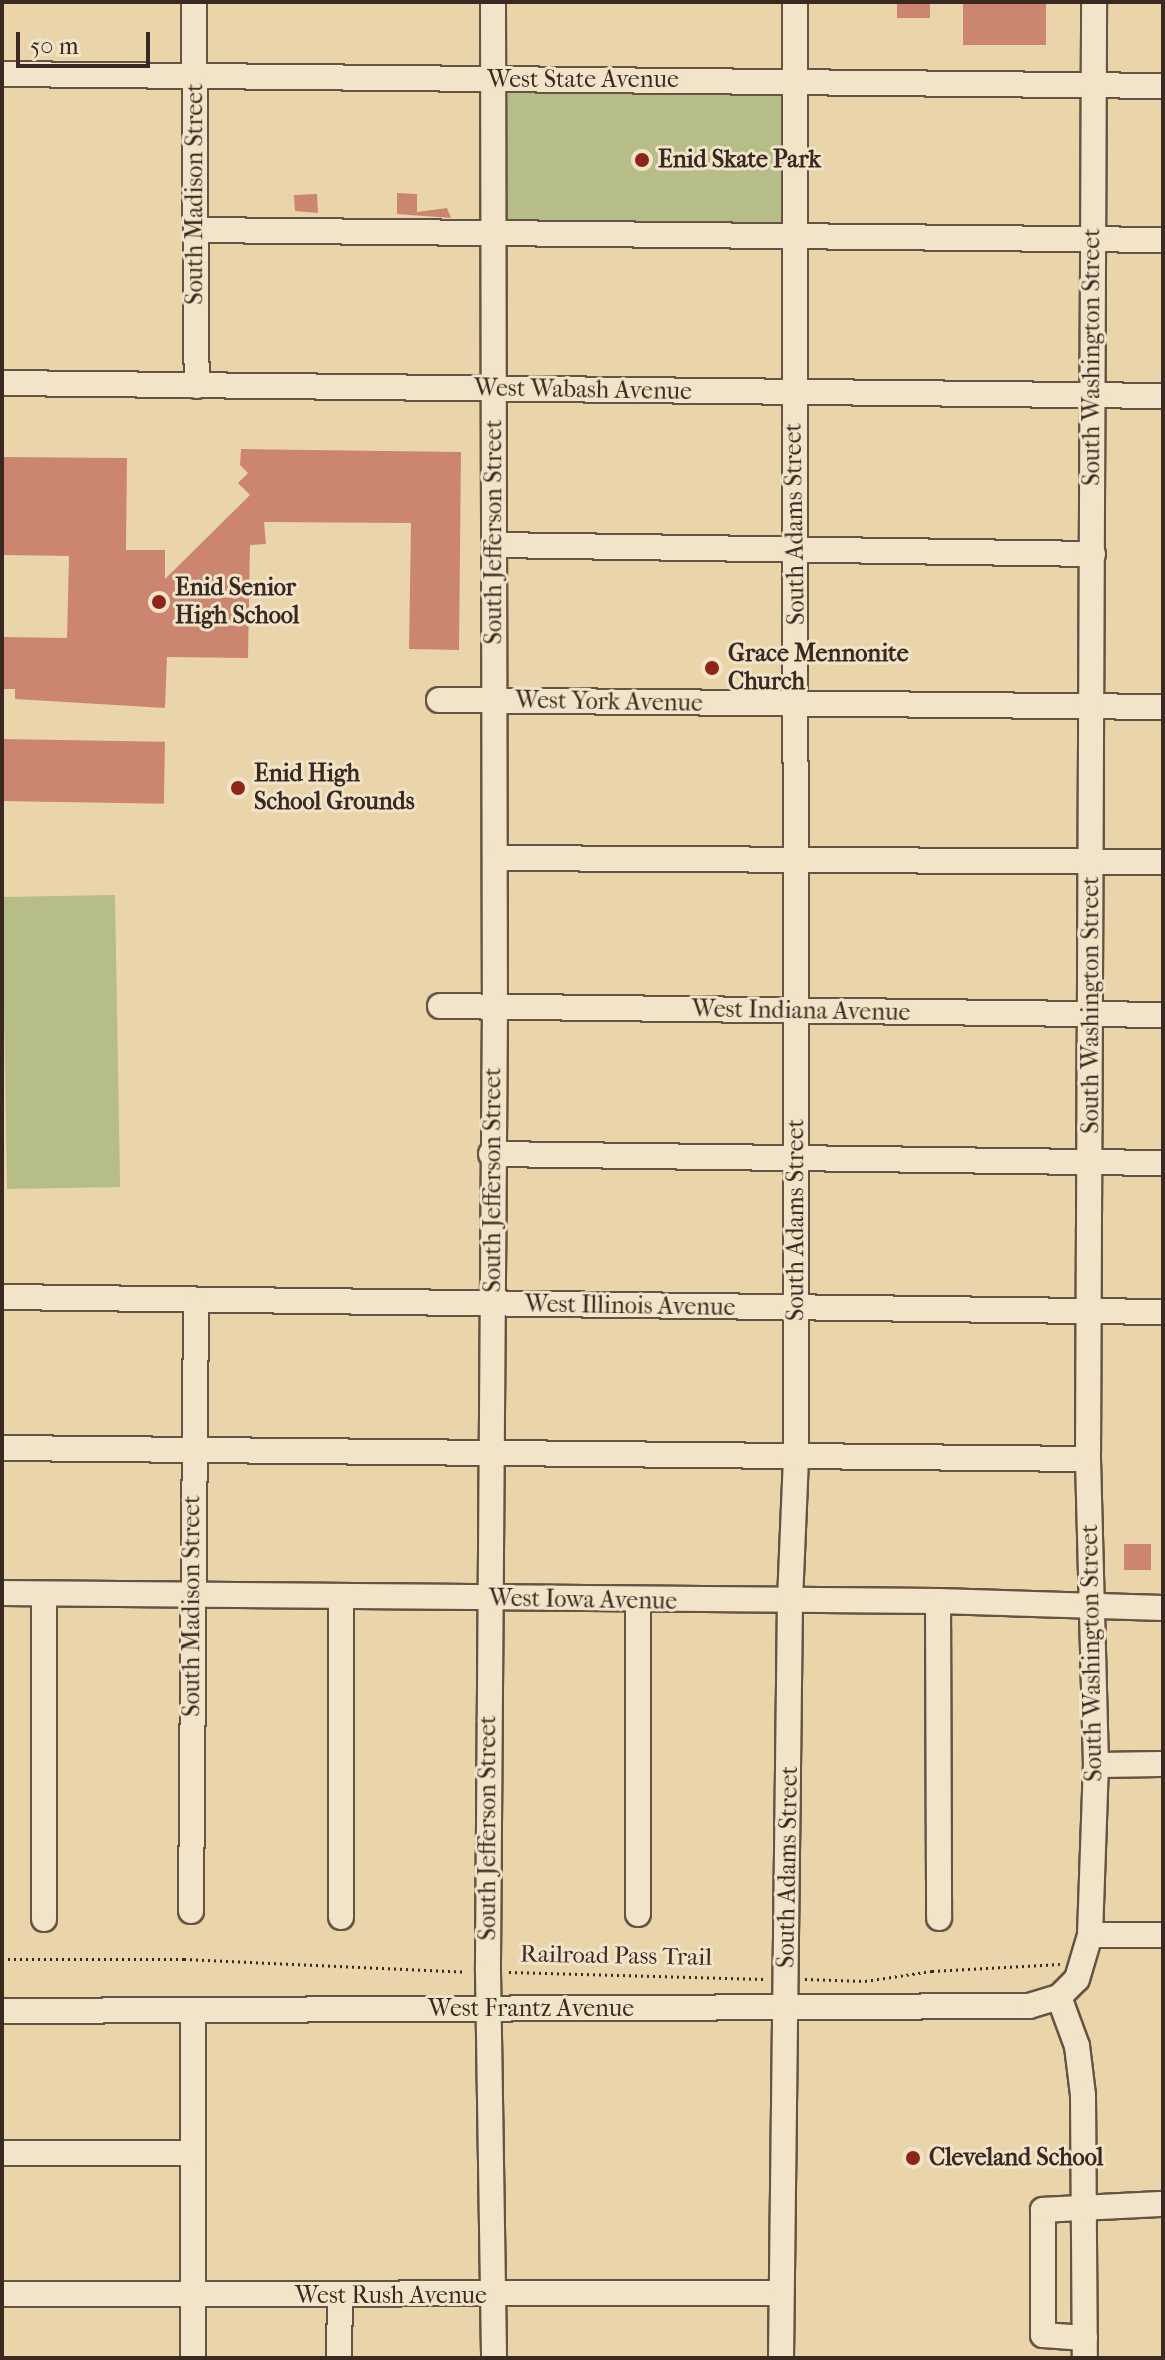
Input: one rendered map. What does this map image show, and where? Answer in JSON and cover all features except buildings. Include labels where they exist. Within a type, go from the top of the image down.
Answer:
[{"type":"street","name":"South Madison Street","points":[[194,2],[197,386]]},
{"type":"street","name":"South Jefferson Street","points":[[493,2],[495,1006],[491,1154],[488,1972],[494,2358]]},
{"type":"street","name":"South Adams Street","points":[[781,2358],[790,1601],[796,1459],[795,2]]},
{"type":"street","name":"South Washington Street","points":[[1059,1997],[1085,1964],[1090,1935],[1096,1765],[1088,1459],[1094,2]]},
{"type":"street","name":"West State Avenue","points":[[2,74],[1163,86]]},
{"type":"street","points":[[196,230],[1163,240]]},
{"type":"street","name":"West Wabash Avenue","points":[[2,383],[1163,396]]},
{"type":"street","points":[[494,545],[1093,554]]},
{"type":"street","name":"West York Avenue","points":[[439,700],[1163,707]]},
{"type":"street","points":[[495,858],[1163,862]]},
{"type":"street","name":"West Indiana Avenue","points":[[440,1006],[1163,1015]]},
{"type":"street","points":[[491,1154],[1163,1163]]},
{"type":"street","name":"West Illinois Avenue","points":[[2,1297],[1163,1312]]},
{"type":"street","name":"South Madison Street","points":[[191,1911],[196,1301]]},
{"type":"street","points":[[2,1448],[796,1459],[1088,1459]]},
{"type":"street","name":"West Iowa Avenue","points":[[2,1593],[638,1601],[938,1601],[1163,1608]]},
{"type":"street","points":[[44,1594],[44,1919]]},
{"type":"street","points":[[341,1598],[341,1917]]},
{"type":"street","points":[[638,1601],[638,1914]]},
{"type":"street","points":[[938,1601],[939,1918]]},
{"type":"street","points":[[1096,1765],[1163,1764]]},
{"type":"street","points":[[1090,1935],[1163,1935]]},
{"type":"street","points":[[1059,1997],[1077,2046],[1083,2206],[1085,2348],[1050,2339],[1042,2327],[1043,2210],[1083,2206],[1163,2204]]},
{"type":"street","name":"West Frantz Avenue","points":[[2,2011],[1029,2006],[1059,1997]]},
{"type":"street","points":[[193,2011],[193,2358]]},
{"type":"street","points":[[2,2153],[193,2153]]},
{"type":"street","name":"West Rush Avenue","points":[[2,2294],[494,2296],[780,2293]]},
{"type":"street","points":[[339,2358],[340,2296]]},
{"type":"path","name":"Railroad Pass Trail","points":[[2,1959],[184,1959],[488,1972],[865,1981],[932,1971],[1085,1964]]},
{"type":"green space","name":"Enid Skate Park","points":[[505,91],[781,91],[781,226],[505,226]]},
{"type":"green space","points":[[115,895],[120,1187],[7,1189],[2,897]]},
{"type":"place","name":"Enid Skate Park","points":[[642,160]]},
{"type":"place","name":"Enid Senior High School","points":[[159,602]]},
{"type":"place","name":"Grace Mennonite Church","points":[[712,668]]},
{"type":"place","name":"Enid High School Grounds","points":[[238,788]]},
{"type":"place","name":"Cleveland School","points":[[913,2158]]}]
